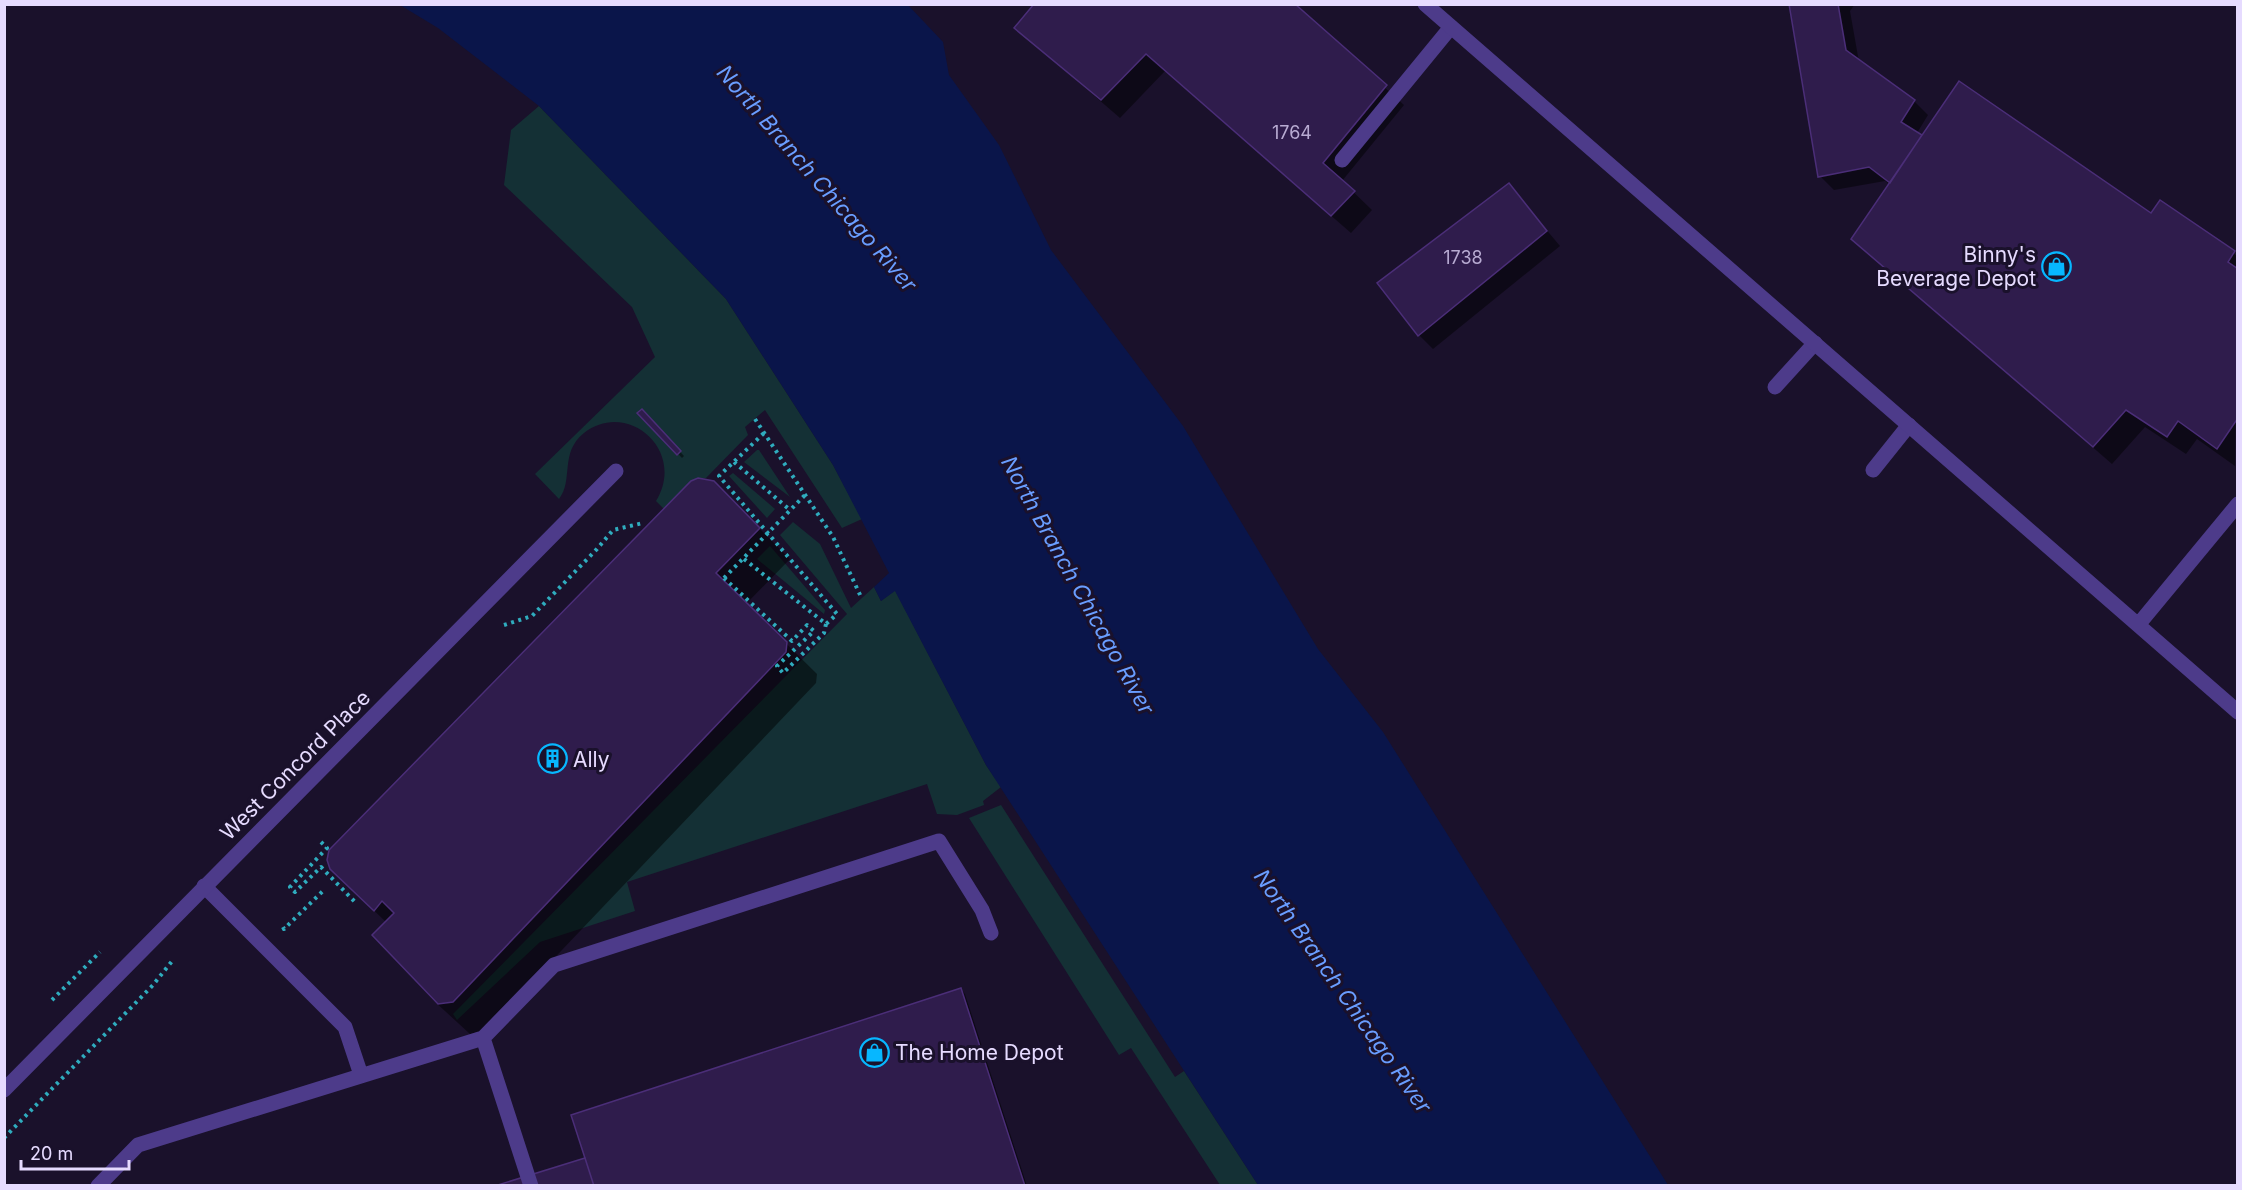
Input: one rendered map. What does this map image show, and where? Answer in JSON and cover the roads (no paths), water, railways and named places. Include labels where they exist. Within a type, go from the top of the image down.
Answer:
[{"type":"street","points":[[1425,4],[2238,712]]},
{"type":"street","points":[[1342,160],[1451,27]]},
{"type":"street","points":[[1775,387],[1815,343]]},
{"type":"street","points":[[1873,470],[1909,424]]},
{"type":"street","name":"West Concord Place","points":[[4,1090],[616,471]]},
{"type":"street","points":[[2138,625],[2238,504]]},
{"type":"street","points":[[98,1185],[138,1145],[483,1038],[554,965],[939,841],[982,910],[991,933]]},
{"type":"street","points":[[204,886],[345,1027],[361,1075]]},
{"type":"street","points":[[483,1038],[531,1185]]},
{"type":"water","name":"North Branch Chicago River","points":[[400,5],[908,5],[943,42],[949,75],[999,145],[1051,250],[1183,426],[1318,649],[1383,732],[1668,1185],[1258,1185],[986,765],[895,591],[881,601],[874,587],[889,573],[833,465],[726,299],[539,106],[438,28]]},
{"type":"place","name":"Binny's Beverage Depot","points":[[2057,266]]},
{"type":"place","name":"Ally","points":[[552,759]]},
{"type":"place","name":"The Home Depot","points":[[874,1052]]}]
